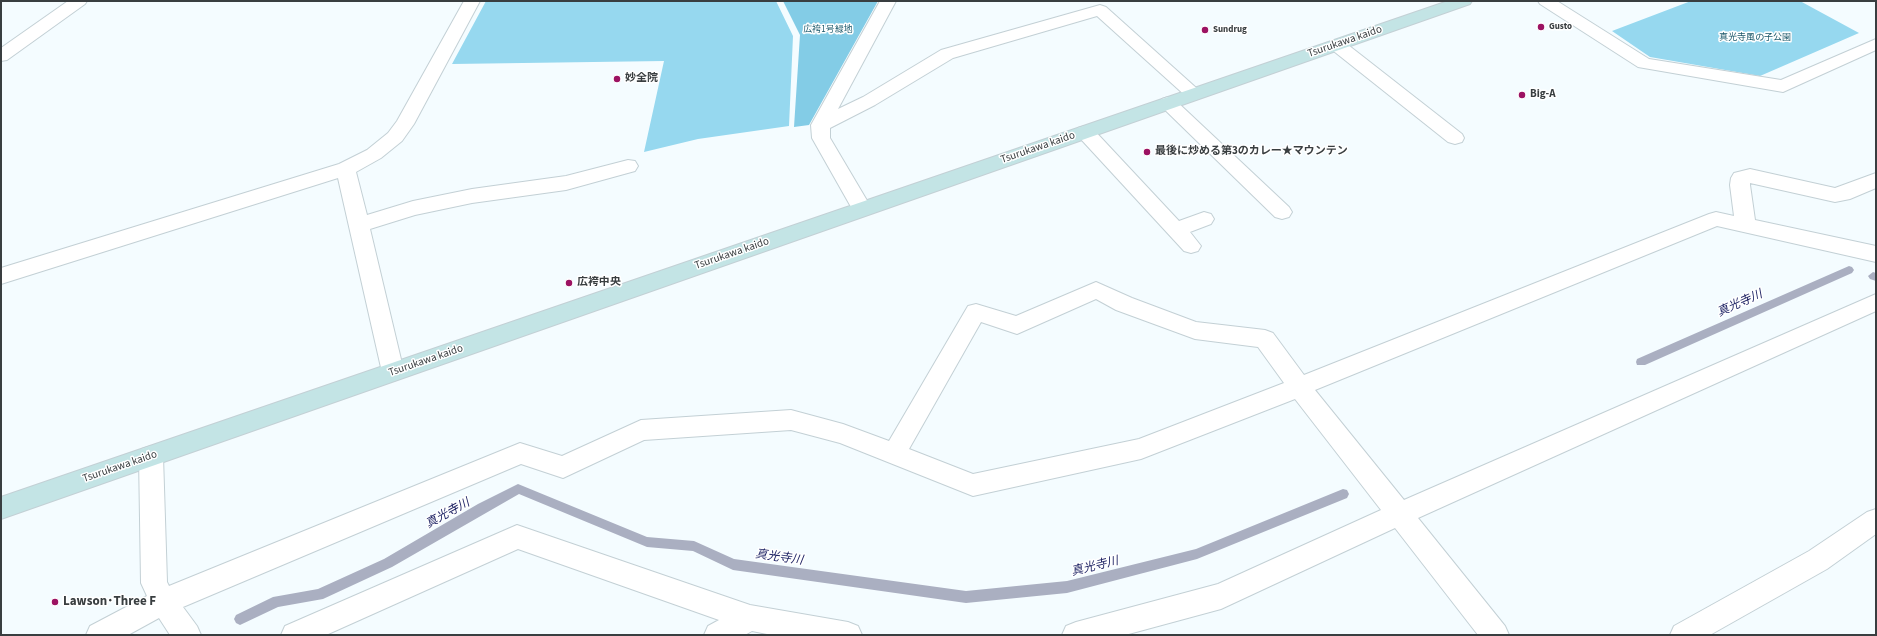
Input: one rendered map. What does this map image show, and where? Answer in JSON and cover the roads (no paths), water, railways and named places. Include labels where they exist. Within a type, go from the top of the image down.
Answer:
[{"type":"main road","name":"Tsurukawa kaido","points":[[1,508],[1464,1]]},
{"type":"street","points":[[1,56],[79,1]]},
{"type":"street","points":[[52,20],[97,1]]},
{"type":"street","points":[[1,276],[346,169],[374,154],[395,137],[405,124],[472,1]]},
{"type":"street","points":[[862,209],[821,138],[820,126],[888,1]]},
{"type":"street","points":[[1546,1],[1644,63],[1784,86],[1876,44]]},
{"type":"street","points":[[820,126],[869,101],[946,54],[1102,6],[1194,94]]},
{"type":"street","points":[[1337,45],[1455,138]]},
{"type":"street","points":[[1168,103],[1282,212]]},
{"type":"street","points":[[1085,132],[1191,246]]},
{"type":"street","points":[[359,224],[413,208],[472,196],[566,183],[628,166]]},
{"type":"street","points":[[346,169],[393,372]]},
{"type":"street","points":[[1746,226],[1740,185],[1741,178],[1750,176],[1835,195],[1843,194],[1876,180]]},
{"type":"street","points":[[100,635],[163,602],[520,453],[563,467],[641,430],[791,420],[843,434],[973,485],[1141,449],[1299,387],[1716,218],[1746,226],[1876,254]]},
{"type":"street","points":[[1176,230],[1204,219]]},
{"type":"street","points":[[894,454],[976,312],[1017,325],[1096,290],[1124,304],[1195,330],[1265,339],[1299,387],[1495,635]]},
{"type":"street","points":[[1076,635],[1221,596],[1399,514],[1876,302]]},
{"type":"street","points":[[151,456],[154,583],[163,602],[187,635]]},
{"type":"street","points":[[1684,635],[1818,560],[1876,520]]},
{"type":"street","points":[[295,635],[517,537],[750,618],[848,635]]},
{"type":"street","points":[[718,635],[750,618]]},
{"type":"waterway","name":"真光寺川","points":[[1641,362],[1849,270]]},
{"type":"waterway","name":"真光寺川","points":[[240,619],[277,601],[319,595],[388,563],[482,508],[518,489],[647,542],[694,546],[733,564],[966,597],[1067,587],[1197,554],[1343,494]]},
{"type":"place","name":"Gusto","points":[[1541,27]]},
{"type":"place","name":"Sundrug","points":[[1205,30]]},
{"type":"place","name":"妙全院","points":[[617,79]]},
{"type":"place","name":"Big-A","points":[[1522,95]]},
{"type":"place","name":"最後に炒める第3のカレー★マウンテン","points":[[1147,152]]},
{"type":"place","name":"広袴中央","points":[[569,283]]},
{"type":"place","name":"Lawson･Three F","points":[[55,602]]},
{"type":"park label","name":"広袴1号緑地","points":[[828,30]]},
{"type":"park label","name":"真光寺風の子公園","points":[[1755,38]]}]
